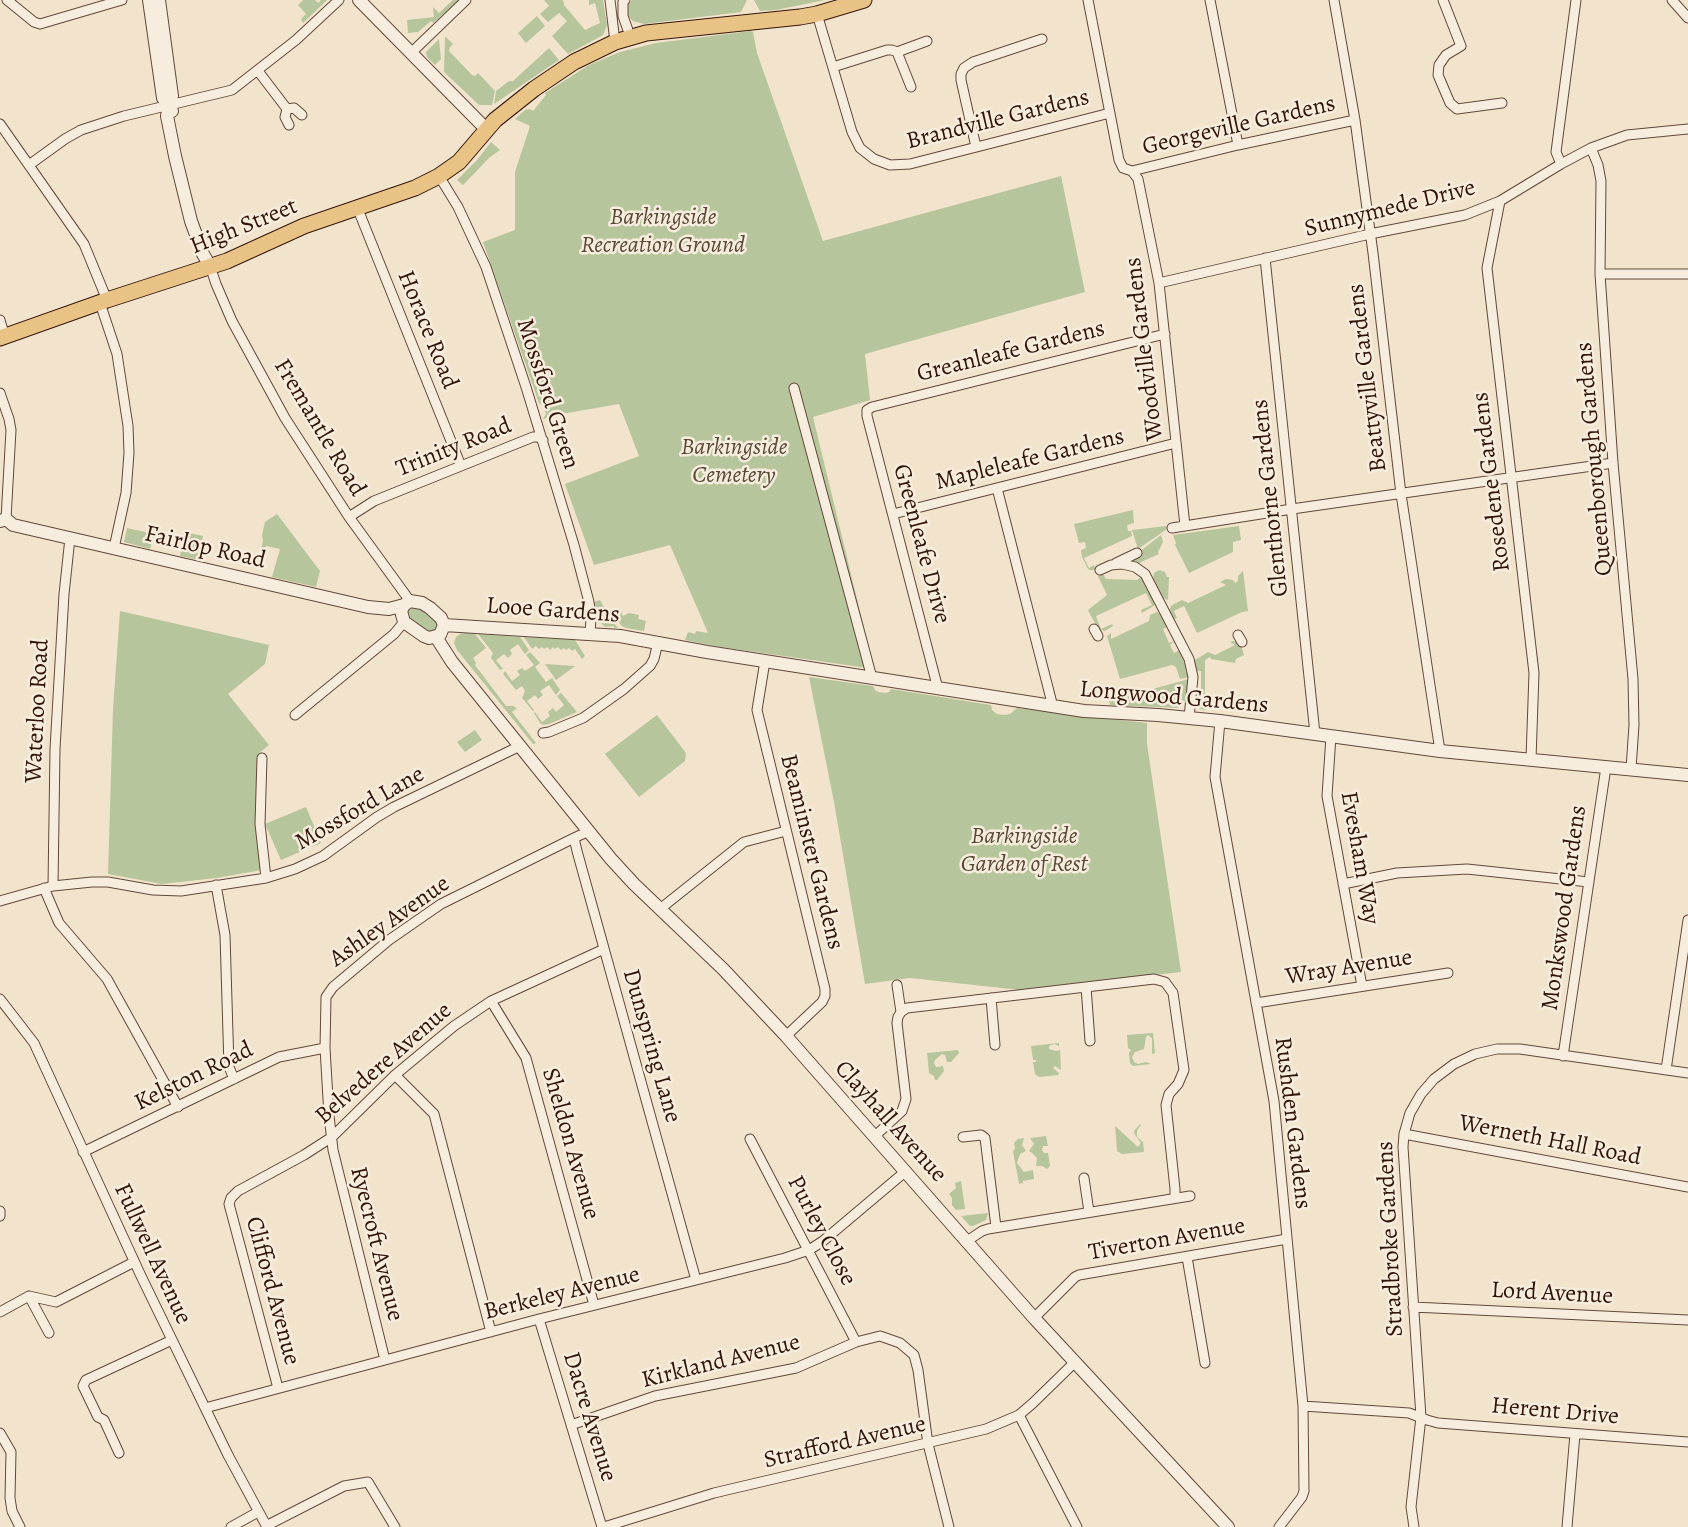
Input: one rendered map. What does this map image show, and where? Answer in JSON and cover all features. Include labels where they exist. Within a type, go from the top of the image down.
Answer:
[{"type":"main road","name":"High Street","points":[[2,337],[227,261],[304,226],[416,188],[459,162],[503,114],[556,73],[581,58],[630,36],[650,32],[792,19],[864,0]]},
{"type":"street","points":[[7,0],[34,22],[40,24],[122,0]]},
{"type":"street","points":[[148,0],[163,98],[174,115],[190,184],[210,252],[210,266]]},
{"type":"street","points":[[159,0],[172,96],[169,106]]},
{"type":"street","points":[[29,165],[81,130],[124,116],[232,90],[296,40],[339,0]]},
{"type":"street","points":[[359,0],[487,130]]},
{"type":"street","points":[[411,53],[466,0]]},
{"type":"street","points":[[610,0],[615,42]]},
{"type":"street","points":[[625,0],[623,16],[630,36]]},
{"type":"street","name":"Woodville Gardens","points":[[1088,0],[1119,160],[1123,168],[1132,171],[1138,179],[1159,283],[1185,526]]},
{"type":"street","points":[[1209,0],[1238,145]]},
{"type":"street","name":"Beattyville Gardens","points":[[1334,0],[1355,120],[1401,494],[1440,751]]},
{"type":"street","points":[[1443,0],[1461,46],[1446,55],[1439,65],[1438,75],[1450,103],[1457,109],[1502,103]]},
{"type":"street","points":[[1561,164],[1556,152],[1576,0]]},
{"type":"street","points":[[1672,0],[1688,18]]},
{"type":"street","name":"Brandville Gardens","points":[[817,14],[852,132],[860,148],[874,159],[890,165],[910,164],[1110,113]]},
{"type":"street","points":[[976,147],[961,80],[964,68],[973,62],[1035,39]]},
{"type":"street","points":[[832,67],[887,50],[897,52],[927,41]]},
{"type":"street","points":[[897,52],[910,87]]},
{"type":"street","points":[[258,71],[287,110]]},
{"type":"street","points":[[287,110],[294,108],[302,115]]},
{"type":"street","points":[[287,110],[285,117],[289,125]]},
{"type":"street","name":"Georgeville Gardens","points":[[1132,171],[1355,120]]},
{"type":"street","points":[[0,123],[84,244],[104,301],[117,354],[128,426],[129,453],[126,493],[114,548]]},
{"type":"street","name":"Sunnymede Drive","points":[[1159,283],[1370,234],[1465,215],[1500,201],[1591,148],[1627,135],[1688,129]]},
{"type":"street","name":"Queenborough Gardens","points":[[1591,148],[1601,181],[1600,274],[1613,463],[1633,679],[1634,725],[1631,769]]},
{"type":"street","name":"Mossford Green","points":[[439,176],[458,207],[486,267],[543,441],[574,545],[589,602],[590,633]]},
{"type":"street","name":"Rosedene Gardens","points":[[1500,201],[1487,268],[1534,673],[1531,759]]},
{"type":"street","name":"Horace Road","points":[[357,207],[461,466]]},
{"type":"street","name":"Glenthorne Gardens","points":[[1265,258],[1315,734]]},
{"type":"street","name":"Fremantle Road","points":[[210,266],[232,321],[285,418],[407,603]]},
{"type":"street","points":[[1600,274],[1639,272],[1688,274]]},
{"type":"street","points":[[0,320],[2,337]]},
{"type":"street","name":"Greanleafe Gardens","points":[[867,410],[1165,334]]},
{"type":"street","points":[[795,388],[872,678]]},
{"type":"street","points":[[0,394],[11,430],[3,520]]},
{"type":"street","name":"Greenleafe Drive","points":[[867,410],[938,689]]},
{"type":"street","name":"Trinity Road","points":[[349,517],[375,501],[533,437],[538,437],[543,441]]},
{"type":"street","name":"Mapleleafe Gardens","points":[[893,514],[1176,443]]},
{"type":"street","points":[[1172,528],[1613,463]]},
{"type":"street","points":[[997,488],[1053,707]]},
{"type":"street","name":"Fairlop Road","points":[[3,520],[13,525],[368,607],[389,609],[407,603]]},
{"type":"street","name":"Waterloo Road","points":[[48,887],[64,594],[70,538]]},
{"type":"street","points":[[1112,566],[1137,553]]},
{"type":"street","points":[[1100,570],[1122,564],[1135,567],[1145,574],[1189,659],[1193,677],[1189,718]]},
{"type":"street","points":[[407,603],[422,603],[441,618],[444,625],[440,635],[436,637],[424,636],[404,622],[401,611],[407,603]]},
{"type":"street","points":[[295,715],[394,634],[404,622]]},
{"type":"street","name":"Looe Gardens","points":[[444,625],[590,633],[658,642]]},
{"type":"street","points":[[436,637],[452,662],[520,746]]},
{"type":"street","points":[[543,733],[583,718],[624,688],[650,666],[658,642]]},
{"type":"street","name":"Longwood Gardens","points":[[658,642],[706,652],[1083,711],[1158,714],[1440,751],[1688,775]]},
{"type":"street","name":"Beaminster Gardens","points":[[765,661],[757,710],[825,989],[822,1002],[786,1036]]},
{"type":"street","name":"Rushden Gardens","points":[[1220,721],[1215,777],[1274,1101],[1303,1406],[1304,1491],[1279,1527]]},
{"type":"street","name":"Evesham Way","points":[[1331,736],[1327,796],[1362,986]]},
{"type":"street","name":"Mossford Lane","points":[[0,901],[48,887],[92,882],[108,882],[153,890],[181,891],[266,878],[323,856],[394,807],[520,746]]},
{"type":"street","name":"Clayhall Avenue","points":[[520,746],[634,884],[723,969],[786,1036],[1034,1318],[1228,1527]]},
{"type":"street","points":[[262,758],[260,824],[266,878]]},
{"type":"street","name":"Monkswood Gardens","points":[[1563,1056],[1606,767]]},
{"type":"street","points":[[574,838],[589,831]]},
{"type":"street","points":[[660,909],[744,842],[786,831]]},
{"type":"street","name":"Dunspring Lane","points":[[574,838],[696,1281]]},
{"type":"street","name":"Ashley Avenue","points":[[332,1137],[325,1048],[326,997],[333,987],[389,940],[441,904],[574,838]]},
{"type":"street","points":[[1343,884],[1397,873],[1467,869],[1589,882]]},
{"type":"street","points":[[216,885],[225,935],[229,1067],[234,1079]]},
{"type":"street","points":[[48,887],[59,923],[107,979],[178,1107]]},
{"type":"street","points":[[1666,1070],[1688,920]]},
{"type":"street","name":"Belvedere Avenue","points":[[229,1204],[238,1191],[332,1137],[394,1075],[454,1026],[491,1001],[604,949]]},
{"type":"street","name":"Wray Avenue","points":[[1256,1002],[1448,973]]},
{"type":"street","points":[[875,1136],[902,1112],[906,1099],[897,1023],[901,1012],[913,1006],[1154,979],[1165,982],[1173,993],[1184,1070],[1183,1076],[1169,1094],[1166,1105],[1175,1198]]},
{"type":"street","points":[[897,985],[901,1012]]},
{"type":"street","points":[[1086,987],[1090,1041]]},
{"type":"street","points":[[991,998],[995,1045]]},
{"type":"street","name":"Fullwell Avenue","points":[[0,1000],[34,1042],[82,1152],[204,1408],[267,1527]]},
{"type":"street","name":"Sheldon Avenue","points":[[491,1001],[525,1058],[594,1305]]},
{"type":"street","name":"Kelston Road","points":[[82,1152],[279,1058],[325,1048]]},
{"type":"street","name":"Stradbroke Gardens","points":[[1414,1527],[1411,1507],[1421,1418],[1403,1147],[1410,1113],[1421,1094],[1434,1079],[1454,1064],[1475,1054],[1497,1049],[1520,1049],[1688,1073]]},
{"type":"street","points":[[394,1075],[434,1114],[491,1332]]},
{"type":"street","name":"Werneth Hall Road","points":[[1404,1134],[1688,1187]]},
{"type":"street","points":[[963,1137],[981,1135],[985,1138],[996,1227]]},
{"type":"street","name":"Ryecroft Avenue","points":[[332,1137],[333,1150],[385,1360]]},
{"type":"street","name":"Purley Close","points":[[750,1139],[856,1342]]},
{"type":"street","name":"Berkeley Avenue","points":[[204,1408],[809,1250],[823,1241],[906,1171]]},
{"type":"street","points":[[1084,1178],[1089,1212]]},
{"type":"street","points":[[968,1241],[982,1231],[996,1227],[1190,1196]]},
{"type":"street","name":"Clifford Avenue","points":[[229,1204],[278,1388]]},
{"type":"street","points":[[0,1211],[0,1216]]},
{"type":"street","name":"Tiverton Avenue","points":[[1034,1318],[1079,1275],[1287,1239]]},
{"type":"street","points":[[1187,1257],[1205,1363]]},
{"type":"street","points":[[0,1312],[29,1296],[56,1302],[134,1262]]},
{"type":"street","points":[[29,1296],[49,1334]]},
{"type":"street","name":"Lord Avenue","points":[[1413,1307],[1688,1320]]},
{"type":"street","name":"Dacre Avenue","points":[[538,1319],[603,1527]]},
{"type":"street","name":"Kirkland Avenue","points":[[571,1425],[655,1396],[796,1368],[856,1342],[880,1336],[900,1343],[914,1355],[928,1444],[949,1527]]},
{"type":"street","points":[[119,1452],[104,1420],[98,1417],[83,1386],[86,1380],[172,1340]]},
{"type":"street","name":"Strafford Avenue","points":[[603,1527],[714,1493],[986,1429],[1019,1415],[1075,1362]]},
{"type":"street","name":"Herent Drive","points":[[1303,1406],[1409,1413],[1438,1423],[1688,1442]]},
{"type":"street","points":[[1019,1415],[1077,1527]]},
{"type":"street","points":[[0,1433],[11,1452],[10,1498],[12,1512],[20,1527]]},
{"type":"street","points":[[1567,1527],[1575,1434]]},
{"type":"street","points":[[267,1527],[344,1486],[368,1482],[395,1527]]},
{"type":"street","points":[[231,1527],[258,1512]]},
{"type":"green space","points":[[303,0],[315,0],[318,3],[321,0],[327,0],[303,23],[301,19],[306,14],[298,5]]},
{"type":"green space","points":[[453,0],[459,0],[433,23],[431,21],[418,32],[408,33],[407,20],[434,17],[433,7],[439,13]]},
{"type":"green space","points":[[544,0],[563,0],[564,5],[585,30],[600,23],[595,3],[589,5],[589,0],[603,0],[607,25],[603,35],[568,54],[552,36],[567,21],[559,13],[548,22],[540,14],[549,6]]},
{"type":"green space","points":[[632,0],[747,0],[741,12],[644,24],[633,21],[627,15],[627,6]]},
{"type":"green space","points":[[754,0],[825,0],[760,11]]},
{"type":"green space","points":[[537,16],[545,26],[526,43],[518,33]]},
{"type":"green space","points":[[751,31],[823,241],[1061,176],[1085,292],[865,354],[870,400],[813,417],[874,669],[685,640],[688,632],[708,633],[670,545],[594,565],[565,484],[639,456],[619,404],[543,419],[546,414],[539,403],[483,242],[515,230],[515,172],[530,126],[515,119],[525,110],[533,111],[546,95],[545,93],[589,65],[620,52],[656,43]]},
{"type":"green space","points":[[445,36],[453,44],[449,51],[472,75],[475,76],[478,73],[495,91],[492,105],[479,105],[444,72]]},
{"type":"green space","points":[[439,39],[441,59],[435,65],[427,57],[426,52]]},
{"type":"green space","points":[[549,48],[559,60],[494,104],[496,91],[509,81],[513,81]]},
{"type":"green space","points":[[491,142],[500,150],[463,185],[457,180]]},
{"type":"green space","points":[[1133,510],[1134,523],[1127,525],[1132,536],[1084,558],[1089,568],[1094,565],[1096,570],[1088,569],[1081,550],[1086,548],[1085,542],[1079,543],[1074,524]]},
{"type":"green space","points":[[277,514],[320,571],[316,587],[272,577],[280,549],[266,546],[262,561],[259,558],[265,522]]},
{"type":"green space","points":[[1166,526],[1167,529],[1138,549],[1132,530]]},
{"type":"green space","points":[[1239,526],[1241,540],[1233,542],[1233,552],[1189,573],[1175,545],[1173,535]]},
{"type":"green space","points":[[127,528],[154,534],[150,549],[124,542]]},
{"type":"green space","points":[[185,532],[203,536],[204,543],[200,560],[180,556]]},
{"type":"green space","points":[[1161,535],[1163,542],[1159,554],[1139,563],[1128,562],[1139,552]]},
{"type":"green space","points":[[1159,570],[1165,572],[1169,577],[1168,600],[1161,597],[1153,580],[1154,573]]},
{"type":"green space","points":[[1243,571],[1248,611],[1197,633],[1184,606],[1174,611],[1177,618],[1172,620],[1169,610],[1172,605],[1182,600],[1188,603],[1226,585],[1220,582],[1226,579],[1233,580],[1235,583]]},
{"type":"green space","points":[[1103,574],[1106,579],[1137,580],[1142,576],[1155,605],[1142,613],[1141,610],[1152,605],[1146,593],[1096,616],[1101,629],[1112,624],[1113,626],[1105,631],[1098,629],[1088,610],[1107,595],[1098,576]]},
{"type":"green space","points":[[600,600],[618,628],[605,627],[597,617],[594,602]]},
{"type":"green space","points":[[409,607],[422,609],[435,619],[437,630],[426,631],[408,618],[407,609]]},
{"type":"green space","points":[[618,608],[623,616],[629,613],[639,615],[638,619],[646,621],[644,631],[622,626],[610,612]]},
{"type":"green space","points":[[120,611],[269,645],[265,664],[228,694],[269,745],[258,754],[256,824],[262,870],[162,884],[108,874],[113,709]]},
{"type":"green space","points":[[1157,612],[1162,615],[1168,626],[1163,629],[1169,643],[1175,641],[1170,645],[1174,653],[1180,650],[1189,677],[1180,679],[1176,667],[1172,665],[1120,679],[1107,636],[1111,633],[1111,639],[1149,621],[1150,615]]},
{"type":"green space","points":[[465,633],[475,634],[486,648],[473,658],[475,665],[506,706],[517,708],[512,712],[536,743],[533,744],[457,650],[454,643],[456,637]]},
{"type":"green space","points":[[478,634],[520,637],[529,650],[525,654],[518,644],[510,650],[512,654],[508,658],[504,654],[496,660],[503,669],[500,670],[491,658],[493,653]]},
{"type":"green space","points":[[524,637],[575,640],[585,656],[582,659],[575,649],[572,651],[569,648],[561,650],[553,647],[550,650],[547,647],[539,649],[536,646],[532,649]]},
{"type":"green space","points":[[1230,642],[1239,642],[1244,655],[1236,659],[1235,663],[1210,657],[1205,660],[1205,710],[1200,709],[1195,699],[1196,690],[1201,689],[1201,671],[1195,671],[1195,660],[1208,652],[1215,655],[1235,645]]},
{"type":"green space","points":[[530,652],[540,663],[535,667],[546,682],[552,678],[560,690],[556,695],[549,685],[540,691],[543,695],[538,699],[535,695],[527,701],[533,711],[522,698],[525,691],[522,686],[516,690],[503,674],[505,671],[512,681],[520,675],[517,671],[522,668],[525,671],[534,665],[526,655]]},
{"type":"green space","points":[[545,664],[575,666],[556,680]]},
{"type":"green space","name":"Barkingside Garden of Rest","points":[[809,677],[873,686],[878,692],[886,693],[891,689],[991,705],[992,710],[997,714],[1004,715],[1010,714],[1017,708],[1147,723],[1147,744],[1181,972],[1020,990],[910,978],[865,984],[834,802]]},
{"type":"green space","points":[[1189,679],[1188,700],[1183,701],[1178,708],[1110,705],[1109,701]]},
{"type":"green space","points":[[561,693],[577,712],[543,725],[534,713],[542,722],[550,716],[548,712],[553,708],[556,712],[564,705],[557,696]]},
{"type":"green space","points":[[657,715],[686,753],[685,761],[639,797],[605,754]]},
{"type":"green space","points":[[475,730],[482,740],[465,752],[457,742]]},
{"type":"green space","points":[[306,807],[321,843],[281,860],[265,824]]},
{"type":"green space","points":[[1153,1033],[1155,1053],[1152,1054],[1152,1038],[1148,1035],[1144,1049],[1135,1052],[1132,1057],[1138,1064],[1146,1062],[1151,1064],[1133,1066],[1130,1063],[1131,1050],[1128,1048],[1127,1035]]},
{"type":"green space","points":[[1059,1043],[1059,1046],[1054,1044],[1049,1046],[1049,1049],[1060,1050],[1061,1070],[1055,1066],[1053,1068],[1059,1073],[1058,1075],[1039,1077],[1035,1074],[1033,1062],[1036,1060],[1033,1060],[1031,1046]]},
{"type":"green space","points":[[958,1050],[959,1053],[951,1062],[947,1062],[945,1055],[942,1054],[935,1060],[936,1067],[943,1066],[944,1071],[935,1080],[934,1076],[929,1073],[927,1053]]},
{"type":"green space","points":[[1140,1124],[1137,1137],[1143,1142],[1144,1152],[1122,1154],[1117,1151],[1115,1126],[1138,1147],[1141,1143],[1135,1135],[1134,1131]]},
{"type":"green space","points":[[1046,1136],[1048,1146],[1043,1146],[1042,1150],[1048,1153],[1050,1166],[1047,1169],[1036,1166],[1037,1158],[1029,1151],[1034,1144],[1030,1138]]},
{"type":"green space","points":[[1024,1138],[1022,1145],[1026,1151],[1020,1154],[1017,1163],[1024,1172],[1033,1170],[1034,1179],[1019,1184],[1013,1151],[1014,1143]]},
{"type":"green space","points":[[961,1181],[965,1209],[956,1210],[949,1194],[956,1188],[955,1183]]},
{"type":"green space","points":[[988,1213],[986,1220],[973,1226],[970,1226],[961,1216]]},
{"type":"park label","name":"Barkingside Recreation Ground","points":[[663,232]]},
{"type":"park label","name":"Barkingside Cemetery","points":[[734,462]]}]
